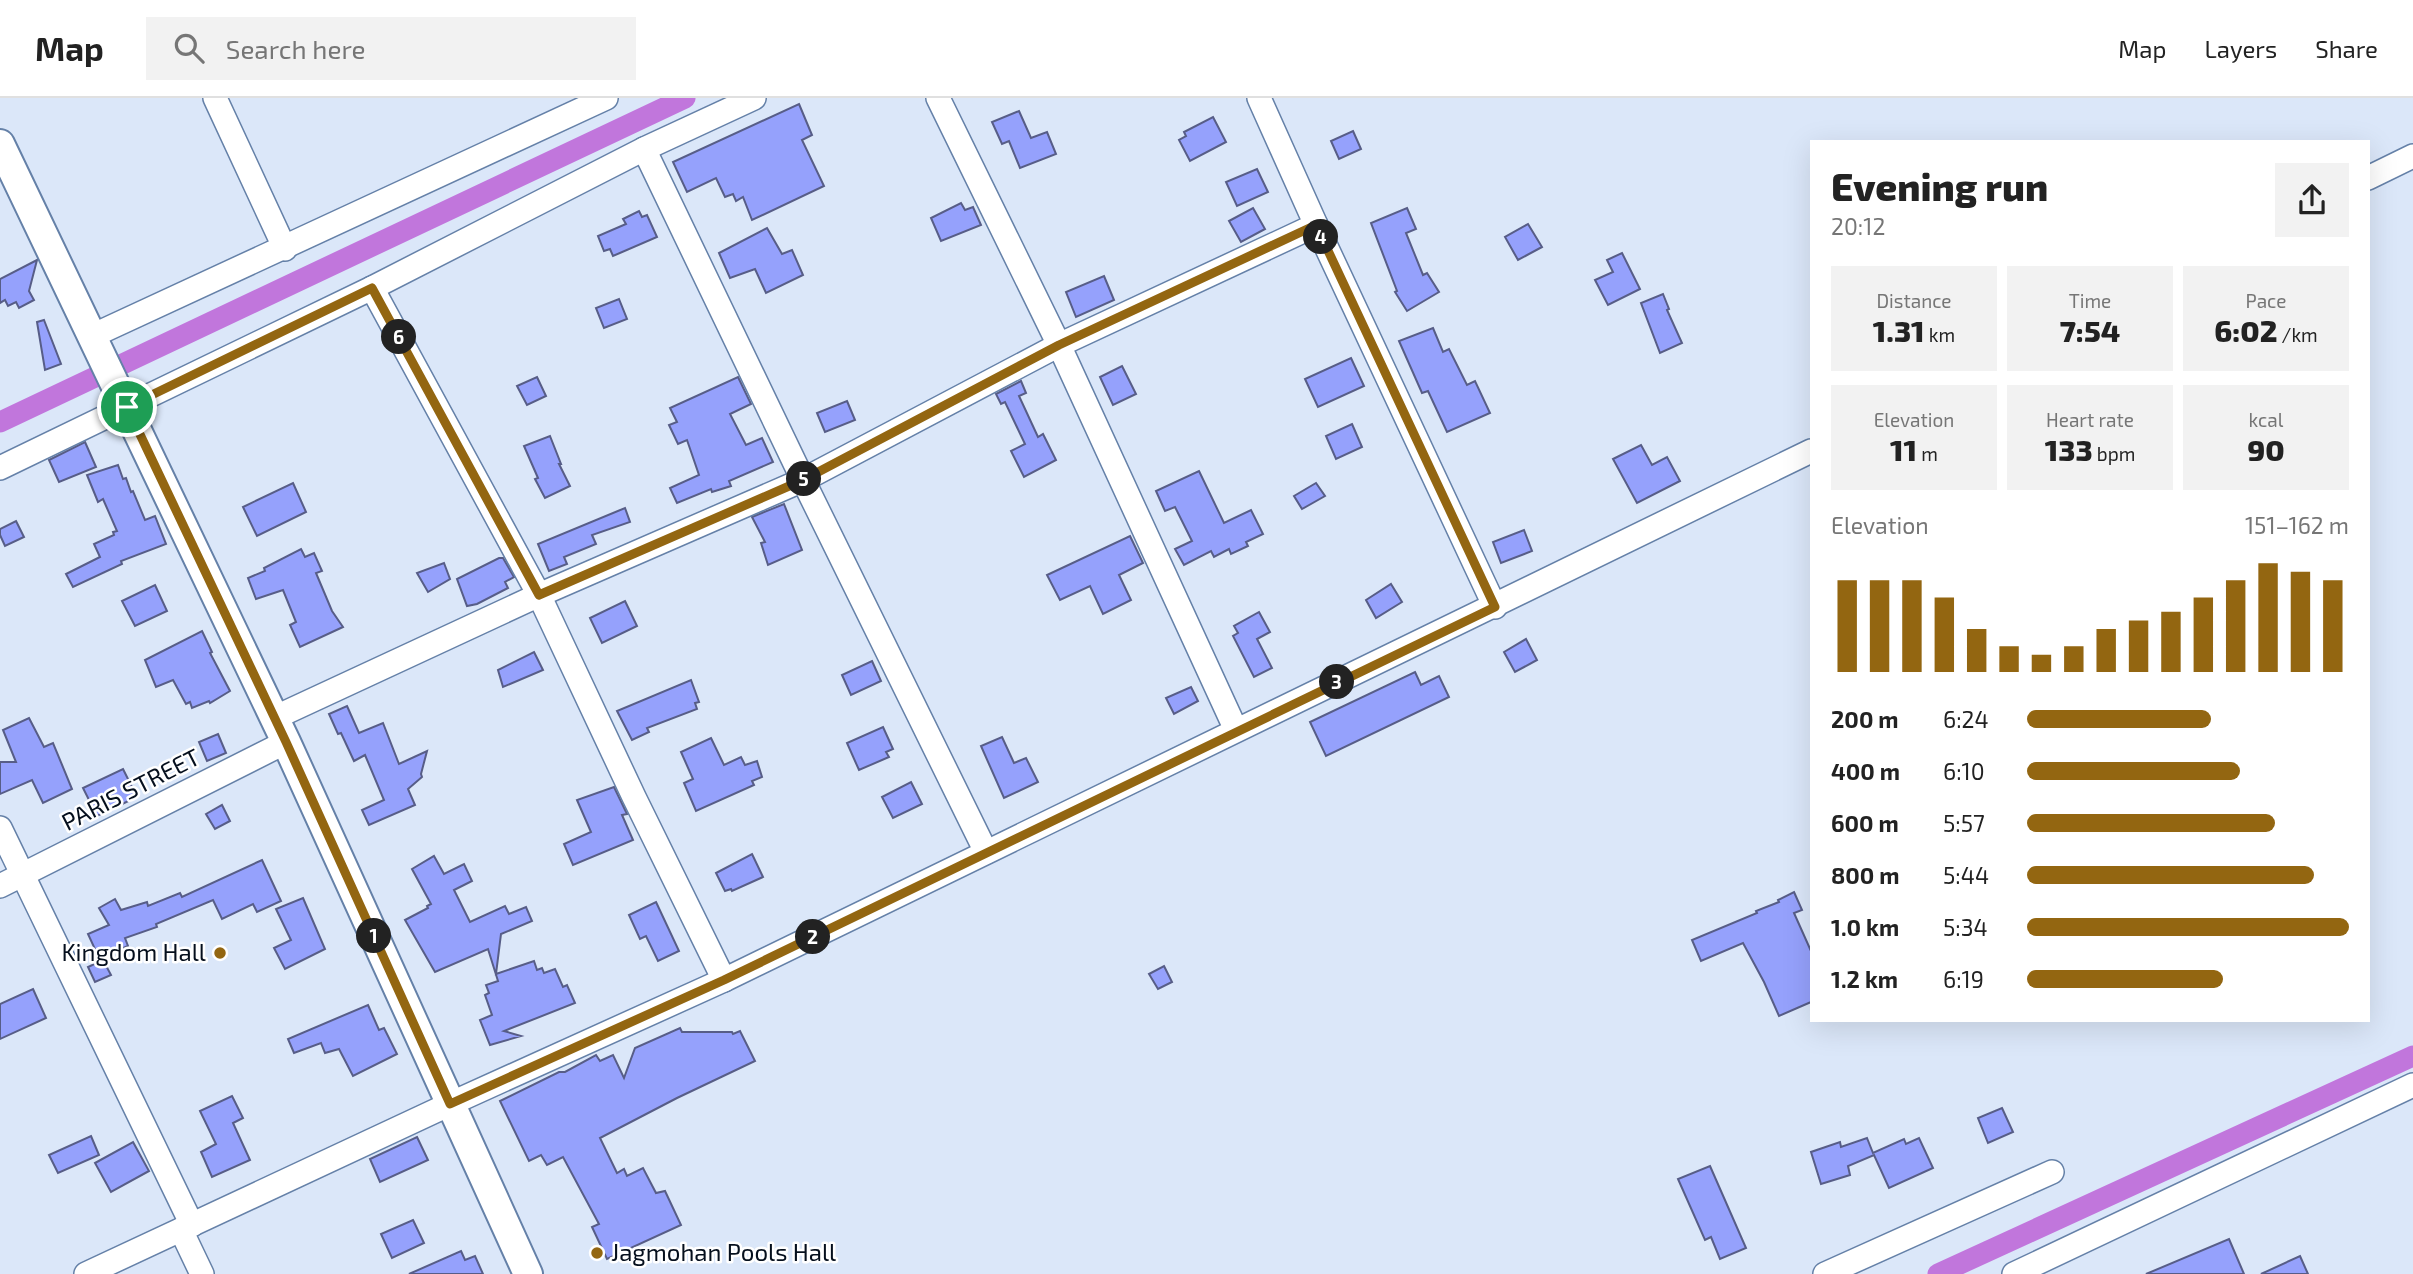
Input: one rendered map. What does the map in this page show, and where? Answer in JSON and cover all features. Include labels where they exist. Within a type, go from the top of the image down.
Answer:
[{"type":"main road","points":[[0,144],[280,730],[528,1274]]},
{"type":"street","points":[[215,98],[285,249]]},
{"type":"street","points":[[92,337],[606,98]]},
{"type":"street","points":[[0,468],[372,288],[644,149],[754,98]]},
{"type":"street","points":[[938,98],[1059,345],[1236,730]]},
{"type":"street","points":[[1259,98],[1495,607]]},
{"type":"street","points":[[644,149],[986,852]]},
{"type":"street","points":[[2370,177],[2413,156]]},
{"type":"street","name":"PARIS STREET","points":[[0,886],[280,730],[539,595],[803,480],[1059,345],[1316,225]]},
{"type":"street","points":[[372,288],[539,595],[724,980]]},
{"type":"street","points":[[86,1274],[724,980],[1810,452]]},
{"type":"street","points":[[0,828],[186,1227],[201,1274]]},
{"type":"street","points":[[2014,1274],[2413,1084]]},
{"type":"street","points":[[1825,1274],[2052,1172]]},
{"type":"building","points":[[799,104],[812,135],[802,140],[824,186],[752,220],[743,197],[736,201],[733,194],[725,197],[716,178],[687,192],[673,162]]},
{"type":"building","points":[[1019,111],[1031,138],[1047,132],[1056,154],[1020,168],[1009,141],[1002,144],[992,122]]},
{"type":"building","points":[[1213,117],[1226,142],[1190,161],[1179,140],[1186,136],[1184,132]]},
{"type":"building","points":[[1353,131],[1361,149],[1339,159],[1331,141]]},
{"type":"building","points":[[1257,169],[1268,192],[1237,206],[1226,182]]},
{"type":"building","points":[[961,203],[965,210],[973,207],[981,225],[941,241],[931,218]]},
{"type":"building","points":[[1253,208],[1265,229],[1241,242],[1229,221]]},
{"type":"building","points":[[1407,208],[1416,229],[1406,233],[1423,275],[1427,273],[1439,292],[1407,311],[1395,292],[1397,291],[1371,223]]},
{"type":"building","points":[[639,211],[642,217],[647,215],[657,237],[613,256],[610,249],[604,251],[598,236],[626,224],[623,219]]},
{"type":"building","points":[[1528,224],[1542,247],[1518,260],[1505,237]]},
{"type":"building","points":[[767,228],[782,254],[792,250],[803,275],[766,293],[755,269],[730,278],[719,253]]},
{"type":"building","points":[[1622,253],[1640,289],[1608,305],[1595,280],[1613,272],[1607,260]]},
{"type":"building","points":[[37,260],[29,291],[34,300],[19,308],[16,302],[8,306],[5,300],[0,303],[0,279]]},
{"type":"building","points":[[1104,276],[1114,300],[1076,317],[1066,292]]},
{"type":"building","points":[[1663,294],[1682,343],[1660,353],[1641,303]]},
{"type":"building","points":[[619,299],[627,319],[604,328],[596,308]]},
{"type":"building","points":[[44,320],[61,364],[45,370],[37,322]]},
{"type":"building","points":[[1433,328],[1443,352],[1449,349],[1467,385],[1475,381],[1490,413],[1447,432],[1428,391],[1422,393],[1399,341]]},
{"type":"building","points":[[1351,358],[1364,386],[1318,407],[1305,379]]},
{"type":"building","points":[[1122,366],[1136,394],[1113,405],[1100,377]]},
{"type":"building","points":[[537,377],[546,396],[527,405],[517,386]]},
{"type":"building","points":[[738,377],[751,404],[730,414],[746,445],[762,438],[773,462],[729,481],[731,486],[712,492],[711,489],[677,503],[670,488],[699,475],[687,440],[678,444],[669,425],[677,422],[670,408]]},
{"type":"building","points":[[1021,381],[1026,393],[1019,396],[1038,437],[1043,434],[1056,460],[1024,477],[1011,451],[1025,444],[1005,402],[1001,404],[996,394]]},
{"type":"building","points":[[847,401],[855,420],[825,432],[817,413]]},
{"type":"building","points":[[1352,424],[1362,447],[1336,459],[1326,436]]},
{"type":"building","points":[[550,436],[570,486],[545,498],[535,479],[538,478],[524,446]]},
{"type":"building","points":[[85,442],[96,467],[59,482],[49,460]]},
{"type":"building","points":[[1641,445],[1652,465],[1667,457],[1680,481],[1637,503],[1613,459]]},
{"type":"building","points":[[118,465],[145,520],[155,516],[166,544],[121,561],[122,564],[73,587],[66,574],[100,557],[94,544],[117,531],[103,499],[98,502],[87,475]]},
{"type":"building","points":[[1199,471],[1224,523],[1251,510],[1263,534],[1246,542],[1248,546],[1231,554],[1229,549],[1214,557],[1211,551],[1184,565],[1175,549],[1192,541],[1175,507],[1165,511],[1156,491]]},
{"type":"building","points":[[293,483],[306,512],[257,536],[243,507]]},
{"type":"building","points":[[1316,483],[1325,496],[1302,509],[1294,496]]},
{"type":"building","points":[[784,504],[802,550],[768,565],[761,543],[765,542],[752,517]]},
{"type":"building","points":[[625,508],[630,522],[592,535],[596,544],[564,557],[567,564],[549,571],[538,544]]},
{"type":"building","points":[[16,521],[24,537],[5,546],[0,529]]},
{"type":"building","points":[[1524,530],[1532,551],[1501,563],[1493,542]]},
{"type":"building","points":[[1130,536],[1143,563],[1119,575],[1131,600],[1103,614],[1090,586],[1060,600],[1047,575]]},
{"type":"building","points":[[301,549],[305,557],[314,553],[322,571],[316,573],[332,611],[343,627],[300,647],[290,625],[296,622],[283,590],[256,599],[248,578]]},
{"type":"building","points":[[503,558],[514,577],[505,582],[508,588],[477,604],[467,606],[457,579]]},
{"type":"building","points":[[444,563],[450,579],[428,592],[417,573]]},
{"type":"building","points":[[1391,584],[1402,602],[1376,618],[1366,600]]},
{"type":"building","points":[[155,585],[167,611],[135,626],[122,601]]},
{"type":"building","points":[[625,601],[637,626],[602,643],[590,618]]},
{"type":"building","points":[[1259,612],[1270,632],[1257,639],[1272,668],[1254,677],[1233,636],[1238,633],[1234,626]]},
{"type":"building","points":[[202,631],[230,691],[210,703],[209,701],[192,708],[190,702],[186,704],[173,680],[156,687],[145,660]]},
{"type":"building","points":[[1526,639],[1537,660],[1515,672],[1504,652]]},
{"type":"building","points":[[534,652],[543,670],[503,687],[498,670]]},
{"type":"building","points":[[872,661],[881,681],[851,695],[842,675]]},
{"type":"building","points":[[1415,672],[1421,685],[1439,676],[1449,697],[1326,756],[1310,722]]},
{"type":"building","points":[[691,680],[699,702],[695,703],[697,709],[647,728],[649,732],[632,740],[617,711]]},
{"type":"building","points":[[1191,687],[1198,701],[1174,714],[1166,698]]},
{"type":"building","points":[[347,706],[359,733],[383,723],[399,764],[427,751],[422,777],[408,789],[415,805],[369,825],[362,810],[384,800],[365,755],[354,761],[329,714]]},
{"type":"building","points":[[29,718],[44,747],[53,743],[72,789],[43,803],[32,780],[0,794],[0,762],[16,762],[3,730]]},
{"type":"building","points":[[883,727],[893,749],[886,752],[889,757],[859,770],[847,743]]},
{"type":"building","points":[[218,734],[226,753],[207,761],[199,742]]},
{"type":"building","points":[[1002,737],[1014,763],[1026,758],[1038,782],[1004,798],[981,746]]},
{"type":"building","points":[[711,738],[724,765],[741,757],[745,765],[757,761],[762,777],[752,781],[754,785],[696,811],[684,783],[693,779],[681,752]]},
{"type":"building","points":[[123,769],[137,797],[97,816],[83,788]]},
{"type":"building","points":[[911,782],[922,804],[893,818],[882,797]]},
{"type":"building","points":[[614,787],[627,814],[622,815],[633,840],[573,865],[564,844],[591,832],[577,800]]},
{"type":"building","points":[[222,805],[230,821],[215,829],[206,814]]},
{"type":"building","points":[[752,854],[763,877],[732,891],[725,891],[716,873]]},
{"type":"building","points":[[434,856],[444,874],[464,864],[472,881],[454,890],[470,922],[505,906],[509,914],[526,907],[532,921],[501,934],[496,974],[534,961],[537,970],[542,968],[544,973],[555,969],[563,987],[567,985],[575,1003],[504,1031],[521,1036],[490,1045],[480,1020],[492,1015],[485,995],[489,993],[486,985],[498,981],[488,949],[435,972],[405,920],[431,904],[412,869]]},
{"type":"building","points":[[262,860],[281,901],[257,912],[253,904],[222,919],[213,900],[156,924],[157,927],[125,938],[128,946],[99,958],[88,934],[109,925],[99,908],[115,899],[121,910],[147,902],[148,906],[180,893],[182,897]]},
{"type":"building","points":[[1794,892],[1802,910],[1794,913],[1810,949],[1810,1002],[1779,1016],[1743,943],[1701,961],[1692,940],[1757,913],[1756,911],[1779,902],[1778,900]]},
{"type":"building","points":[[303,898],[325,949],[285,969],[274,948],[291,940],[276,909]]},
{"type":"building","points":[[656,902],[679,951],[658,961],[646,936],[640,939],[629,915]]},
{"type":"building","points":[[103,960],[111,975],[95,982],[88,967]]},
{"type":"building","points":[[1164,966],[1172,982],[1158,989],[1149,974]]},
{"type":"building","points":[[33,989],[46,1018],[0,1039],[0,1004]]},
{"type":"building","points":[[368,1005],[379,1030],[384,1028],[397,1054],[353,1076],[339,1049],[325,1053],[321,1043],[294,1053],[288,1039]]},
{"type":"building","points":[[680,1028],[682,1032],[733,1034],[740,1031],[755,1061],[600,1138],[617,1173],[624,1169],[627,1176],[643,1168],[656,1193],[665,1191],[681,1225],[607,1259],[592,1227],[599,1224],[563,1157],[547,1165],[541,1155],[529,1161],[500,1101],[596,1055],[600,1061],[613,1055],[624,1078],[635,1048]]},
{"type":"building","points":[[232,1096],[243,1118],[233,1123],[250,1160],[212,1177],[201,1152],[216,1144],[200,1111]]},
{"type":"building","points":[[2002,1108],[2013,1132],[1988,1143],[1978,1118]]},
{"type":"building","points":[[91,1136],[99,1155],[58,1173],[49,1155]]},
{"type":"building","points":[[417,1137],[428,1160],[380,1182],[370,1159]]},
{"type":"building","points":[[1867,1138],[1873,1153],[1904,1139],[1906,1144],[1919,1138],[1933,1168],[1889,1188],[1874,1155],[1848,1166],[1850,1175],[1821,1184],[1811,1152],[1840,1142],[1841,1147]]},
{"type":"building","points":[[133,1142],[149,1171],[111,1192],[95,1163]]},
{"type":"building","points":[[1710,1166],[1746,1248],[1720,1259],[1711,1237],[1705,1240],[1678,1179]]},
{"type":"building","points":[[413,1220],[424,1243],[392,1258],[381,1234]]},
{"type":"building","points":[[2229,1239],[2244,1274],[2146,1274]]},
{"type":"building","points":[[461,1251],[465,1260],[475,1256],[483,1274],[409,1274]]},
{"type":"building","points":[[2300,1256],[2308,1274],[2261,1274]]},
{"type":"waterway","points":[[0,422],[685,98]]},
{"type":"waterway","points":[[1938,1274],[2413,1056]]},
{"type":"place","name":"Kingdom Hall","points":[[220,953]]},
{"type":"place","name":"Jagmohan Pools Hall","points":[[597,1253]]},
{"type":"route","points":[[1316,225],[1495,607],[724,980],[450,1104],[286,742],[127,407],[372,288],[539,595],[803,480],[1059,345],[1316,225]]}]
